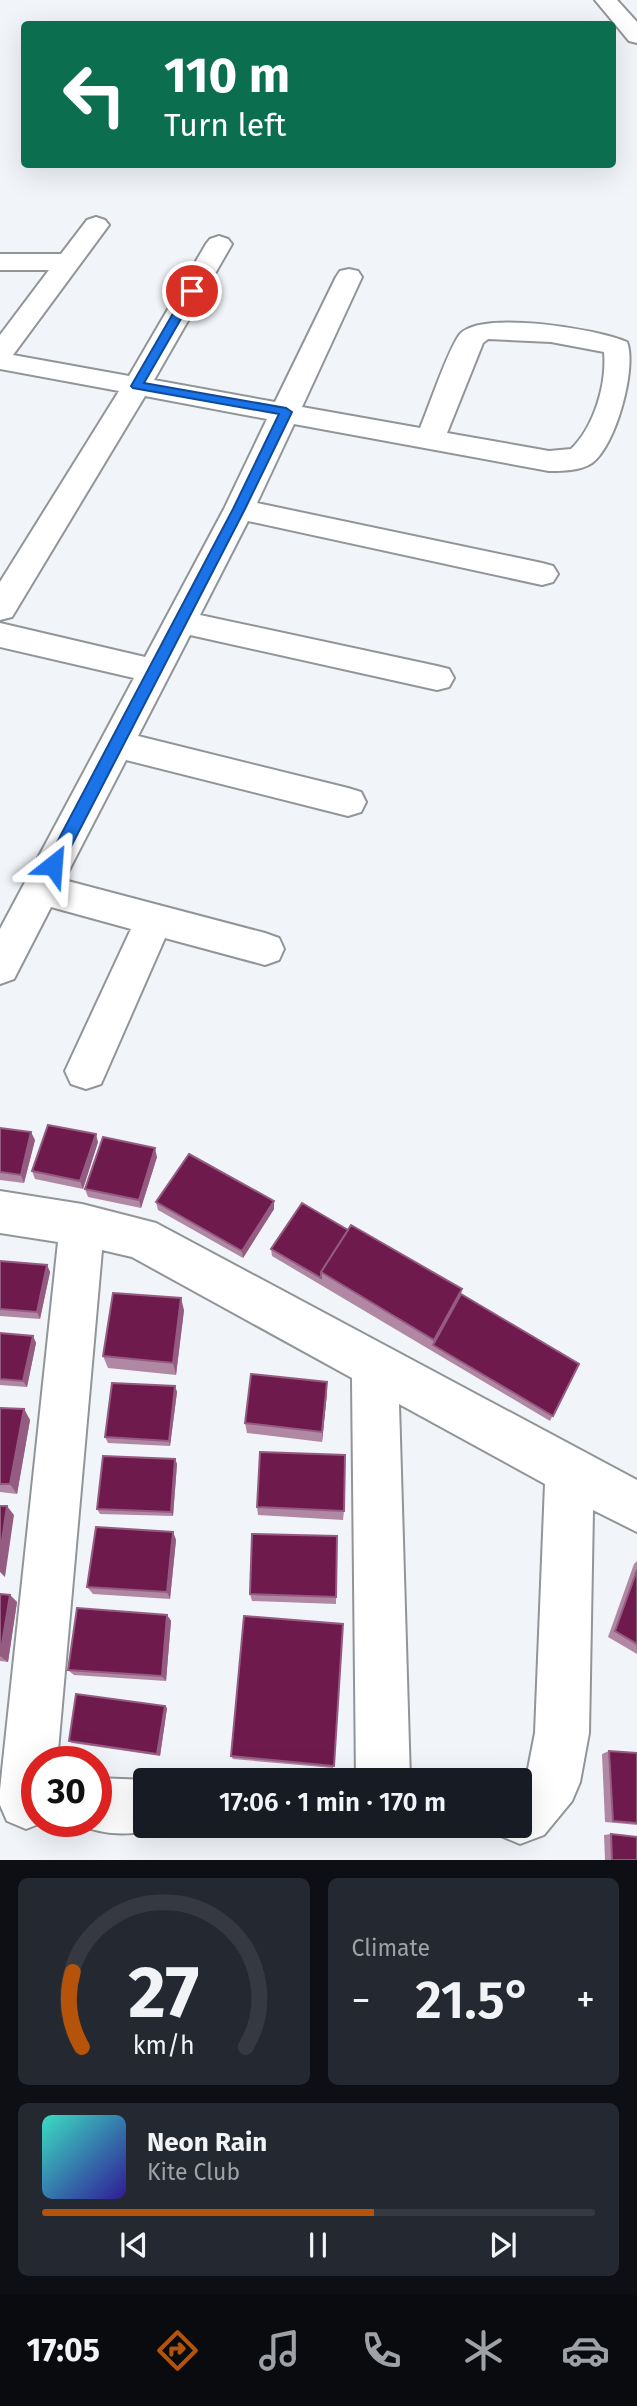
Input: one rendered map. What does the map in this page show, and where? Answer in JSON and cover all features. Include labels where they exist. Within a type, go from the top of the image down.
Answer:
[{"type":"street","points":[[606,0],[637,36]]},
{"type":"street","points":[[96,225],[3,348],[137,386],[549,461],[573,460],[591,447],[624,401],[619,353],[613,345],[578,338],[481,331],[471,339],[430,439]]},
{"type":"street","points":[[0,609],[137,386],[219,244]]},
{"type":"street","points":[[0,262],[68,262]]},
{"type":"street","points":[[0,967],[239,509],[349,277]]},
{"type":"street","points":[[239,509],[542,574]]},
{"type":"street","points":[[181,622],[437,678]]},
{"type":"street","points":[[0,635],[154,671]]},
{"type":"street","points":[[116,744],[348,802]]},
{"type":"street","points":[[41,890],[265,949]]},
{"type":"street","points":[[86,1070],[154,920]]},
{"type":"street","points":[[0,1212],[82,1224],[140,1238],[637,1507]]},
{"type":"street","points":[[27,1746],[82,1224]]},
{"type":"street","points":[[375,1365],[383,1768]]},
{"type":"street","points":[[532,1808],[554,1782],[562,1733],[570,1471]]},
{"type":"street","points":[[112,1805],[133,1806]]},
{"type":"building","points":[[48,1125],[96,1134],[80,1181],[32,1171]]},
{"type":"building","points":[[0,1128],[31,1132],[21,1175],[0,1172]]},
{"type":"building","points":[[103,1137],[155,1148],[139,1200],[85,1189]]},
{"type":"building","points":[[189,1154],[274,1201],[242,1251],[156,1202]]},
{"type":"building","points":[[302,1203],[348,1230],[321,1272],[321,1278],[271,1249]]},
{"type":"building","points":[[351,1225],[462,1289],[434,1340],[321,1272]]},
{"type":"building","points":[[0,1261],[47,1265],[37,1312],[0,1309]]},
{"type":"building","points":[[113,1293],[181,1298],[173,1363],[103,1356]]},
{"type":"building","points":[[461,1294],[579,1364],[553,1416],[433,1345]]},
{"type":"building","points":[[0,1333],[33,1336],[23,1381],[0,1379]]},
{"type":"building","points":[[251,1374],[327,1382],[322,1432],[245,1423]]},
{"type":"building","points":[[112,1383],[175,1386],[169,1441],[105,1437]]},
{"type":"building","points":[[0,1408],[24,1409],[10,1484],[0,1484]]},
{"type":"building","points":[[260,1452],[345,1455],[344,1511],[257,1507]]},
{"type":"building","points":[[103,1456],[175,1459],[171,1512],[97,1509]]},
{"type":"building","points":[[0,1506],[7,1506],[0,1554]]},
{"type":"building","points":[[96,1527],[173,1532],[167,1592],[87,1587]]},
{"type":"building","points":[[252,1534],[337,1536],[336,1597],[250,1594]]},
{"type":"building","points":[[637,1570],[637,1644],[615,1631]]},
{"type":"building","points":[[0,1594],[10,1595],[0,1656]]},
{"type":"building","points":[[77,1608],[167,1615],[162,1676],[68,1670]]},
{"type":"building","points":[[244,1616],[343,1624],[334,1766],[231,1756]]},
{"type":"building","points":[[76,1694],[165,1706],[157,1754],[69,1741]]},
{"type":"building","points":[[609,1751],[637,1753],[637,1823],[613,1821]]},
{"type":"building","points":[[611,1834],[637,1837],[637,1860],[612,1860]]},
{"type":"route","points":[[53,865],[181,622],[286,412],[137,386],[192,291]]}]
